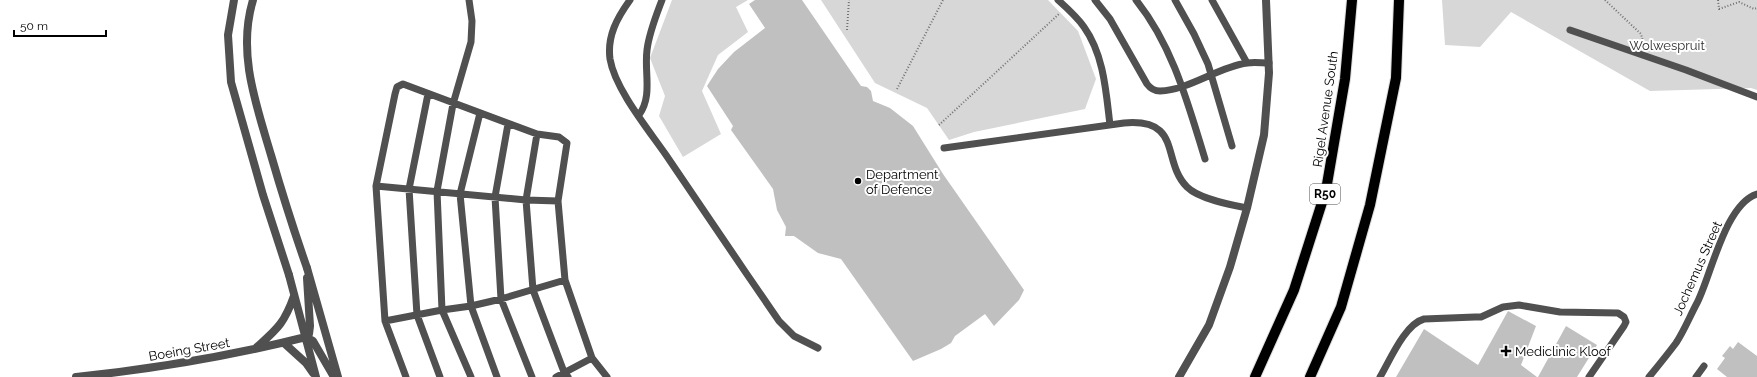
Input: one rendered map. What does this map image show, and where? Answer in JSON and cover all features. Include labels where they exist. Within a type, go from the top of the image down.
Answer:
[{"type":"main road","name":"Rigel Avenue South","points":[[1254,377],[1294,290],[1326,190],[1345,79],[1352,0]]},
{"type":"main road","points":[[1310,377],[1341,307],[1370,205],[1396,78],[1399,0]]},
{"type":"street","points":[[234,0],[228,35],[231,82],[261,188],[289,275],[315,377]]},
{"type":"street","points":[[253,0],[246,36],[249,79],[281,189],[307,268],[338,377]]},
{"type":"street","points":[[1179,377],[1209,325],[1230,267],[1248,208],[1264,135],[1269,63],[1266,0]]},
{"type":"street","points":[[306,337],[309,334],[310,322],[307,268]]},
{"type":"street","points":[[255,348],[283,322],[288,315],[294,296]]},
{"type":"street","points":[[306,337],[313,341],[334,377]]},
{"type":"street","name":"Boeing Street","points":[[76,377],[134,371],[184,363],[284,343],[306,337]]},
{"type":"street","points":[[284,343],[306,363],[315,377]]},
{"type":"lane","points":[[469,0],[472,21],[471,42],[453,104],[437,191],[442,310],[471,377]]},
{"type":"lane","points":[[630,0],[613,27],[610,43],[610,59],[616,78],[639,115],[779,321],[794,336],[818,348]]},
{"type":"lane","points":[[639,115],[645,107],[648,91],[645,73],[647,50],[652,25],[662,0]]},
{"type":"lane","points":[[1058,0],[1083,26],[1097,53],[1103,72],[1110,125]]},
{"type":"lane","points":[[1095,0],[1110,19],[1151,89],[1160,91],[1183,85],[1211,73],[1247,63],[1269,63]]},
{"type":"lane","points":[[1136,0],[1163,43],[1183,85],[1205,159]]},
{"type":"lane","points":[[1175,0],[1194,34],[1211,73],[1232,146]]},
{"type":"lane","points":[[1212,0],[1247,63]]},
{"type":"lane","points":[[1570,30],[1757,97]]},
{"type":"lane","points":[[406,377],[385,321],[376,186],[397,87],[406,84],[453,104],[508,124],[537,134],[559,137],[567,143],[558,201],[564,280],[592,358],[606,377]]},
{"type":"lane","points":[[428,94],[409,189],[417,315],[440,377]]},
{"type":"lane","points":[[480,113],[460,194],[471,306],[497,377]]},
{"type":"lane","points":[[944,148],[1134,122],[1155,127],[1168,140],[1176,167],[1186,186],[1192,192],[1224,204],[1248,208]]},
{"type":"lane","points":[[508,124],[495,197],[501,299],[532,377]]},
{"type":"lane","points":[[537,134],[526,200],[533,290],[566,375]]},
{"type":"lane","points":[[376,186],[526,200],[558,201]]},
{"type":"lane","name":"Jochemus Street","points":[[1649,377],[1676,343],[1698,301],[1724,236],[1736,212],[1742,204],[1757,194]]},
{"type":"lane","points":[[385,321],[471,306],[501,299],[564,280]]},
{"type":"lane","points":[[1380,377],[1408,329],[1416,321],[1424,319],[1481,317],[1504,307],[1518,306],[1560,312],[1618,313],[1624,317],[1626,322],[1624,326],[1589,377]]},
{"type":"lane","points":[[556,377],[566,375],[592,358]]},
{"type":"lane","points":[[1696,377],[1704,366]]},
{"type":"path","points":[[847,30],[850,0]]},
{"type":"path","points":[[897,88],[943,0]]},
{"type":"path","points":[[1605,0],[1642,34],[1646,56]]},
{"type":"path","points":[[1718,0],[1719,9],[1739,2],[1754,9],[1757,8]]},
{"type":"path","points":[[939,126],[1066,7]]},
{"type":"green space","points":[[672,0],[748,0],[736,7],[748,32],[718,55],[702,91],[721,134],[683,157],[659,116],[665,96],[650,58]]},
{"type":"green space","points":[[821,0],[1048,0],[1078,31],[1096,79],[1085,109],[974,132],[949,140],[927,108],[875,83]]},
{"type":"green space","name":"Wolwespruit","points":[[1442,0],[1757,0],[1757,90],[1751,88],[1650,91],[1511,12],[1480,47],[1445,45]]},
{"type":"building","name":"Department of Defence","points":[[755,0],[802,0],[861,86],[867,87],[871,91],[873,101],[890,108],[913,126],[943,174],[1024,290],[1019,300],[994,326],[985,314],[955,336],[951,343],[913,361],[841,259],[818,253],[794,236],[785,236],[786,227],[777,210],[773,189],[731,130],[733,126],[707,86],[718,69],[734,52],[765,28],[749,4]]},
{"type":"building","points":[[1508,311],[1536,326],[1521,365],[1537,377],[1396,377],[1424,329],[1478,365]]},
{"type":"building","points":[[1566,326],[1597,345],[1577,377],[1538,377]]},
{"type":"building","points":[[1738,342],[1757,356],[1757,377],[1727,377],[1717,369],[1725,358],[1722,356],[1730,346],[1733,349]]},
{"type":"place","name":"Department of Defence","points":[[858,181]]},
{"type":"place","name":"Mediclinic Kloof","points":[[1506,351]]}]
